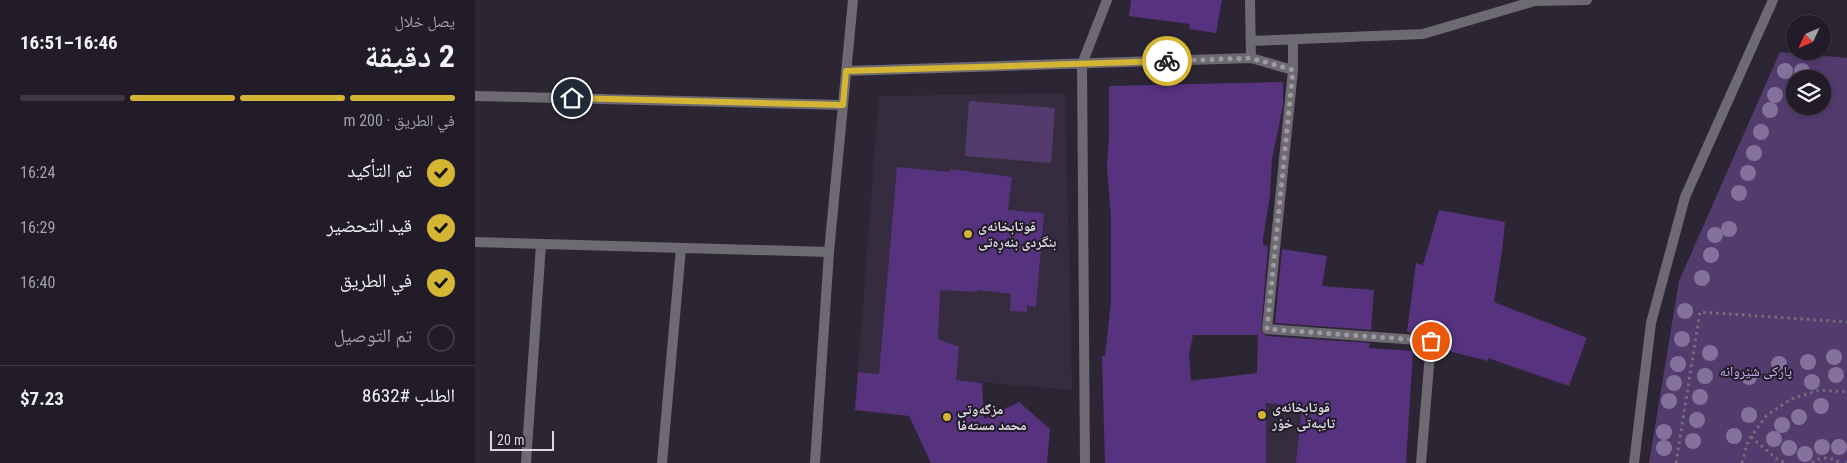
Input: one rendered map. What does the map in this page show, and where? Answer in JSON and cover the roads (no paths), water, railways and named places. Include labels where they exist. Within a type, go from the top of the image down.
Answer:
[{"type":"street","points":[[815,463],[829,252],[853,0]]},
{"type":"street","points":[[1085,463],[1082,64],[1107,0]]},
{"type":"street","points":[[1250,0],[1251,58]]},
{"type":"street","points":[[1251,41],[1423,34],[1535,1],[1587,0]]},
{"type":"street","points":[[1634,463],[1651,323],[1685,196],[1773,0]]},
{"type":"street","points":[[1293,40],[1293,70],[1267,329],[1431,341],[1421,463]]},
{"type":"street","points":[[846,71],[1251,58],[1293,70]]},
{"type":"street","points":[[475,96],[843,105]]},
{"type":"street","points":[[475,242],[829,252]]},
{"type":"street","points":[[526,463],[541,244]]},
{"type":"street","points":[[662,463],[681,248]]},
{"type":"place","name":"قوتابخانەی بنگردی بنەڕەتی","points":[[968,234]]},
{"type":"place","name":"قوتابخانەی تایبەتی خۆر","points":[[1262,415]]},
{"type":"place","name":"مزگەوتی محمد مستەفا","points":[[947,417]]},
{"type":"park label","name":"پارکی شێروانە","points":[[1756,371]]}]
